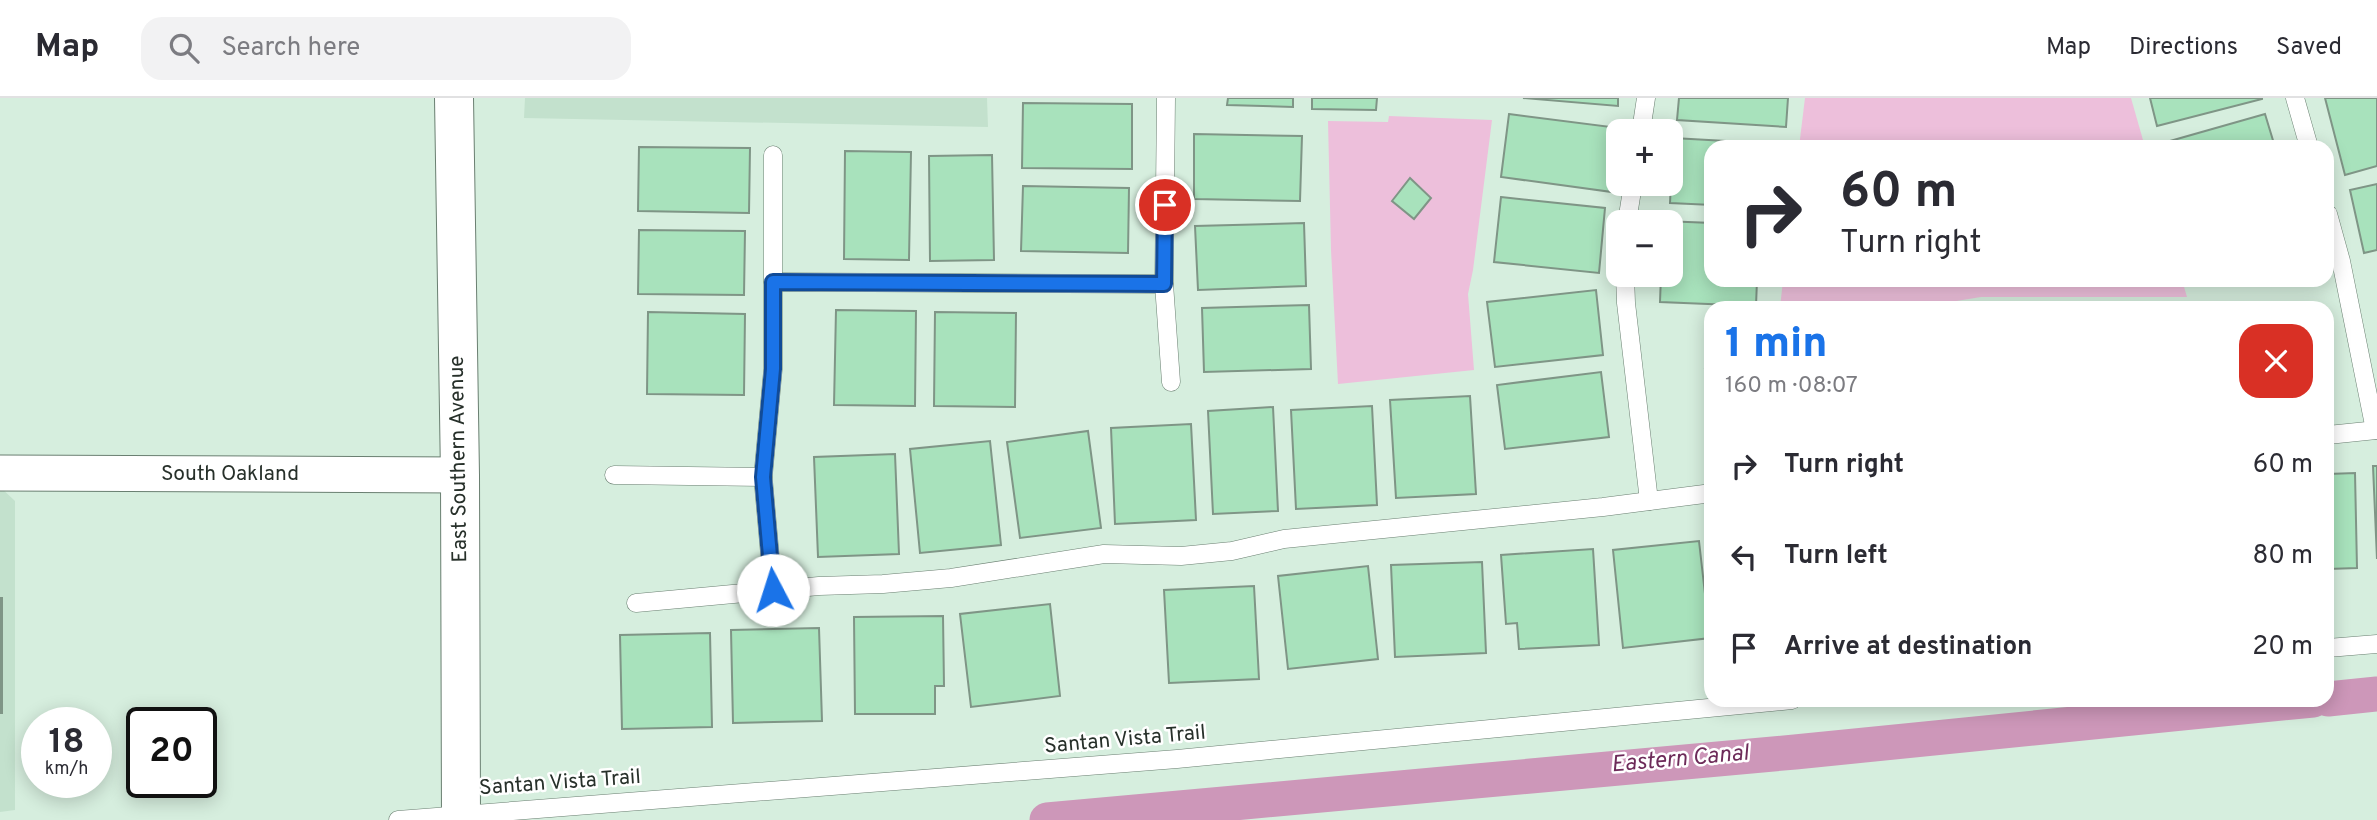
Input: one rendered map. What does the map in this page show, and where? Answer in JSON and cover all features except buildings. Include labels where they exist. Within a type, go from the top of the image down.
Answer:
[{"type":"main road","name":"East Southern Avenue","points":[[453,98],[460,475],[461,817]]},
{"type":"street","name":"South Oakland","points":[[0,473],[460,475]]},
{"type":"lane","points":[[1166,98],[1164,284],[1171,382]]},
{"type":"lane","points":[[1643,119],[1646,98]]},
{"type":"lane","points":[[2295,98],[2307,140]]},
{"type":"lane","points":[[773,155],[773,369],[763,477],[773,590]]},
{"type":"lane","points":[[2334,236],[2376,430],[2334,434]]},
{"type":"lane","points":[[773,282],[1164,284]]},
{"type":"lane","points":[[1625,287],[1649,501]]},
{"type":"lane","points":[[614,475],[763,477]]},
{"type":"lane","points":[[636,603],[773,590],[951,578],[1104,554],[1181,556],[1232,551],[1284,539],[1704,494]]},
{"type":"lane","points":[[2334,648],[2377,644]]},
{"type":"lane","name":"Santan Vista Trail","points":[[398,820],[1177,759],[1719,707]]},
{"type":"shaded area","points":[[525,98],[987,98],[988,127],[524,118]]},
{"type":"shaded area","points":[[1805,98],[2131,98],[2143,140],[1800,140]]},
{"type":"shaded area","points":[[1389,116],[1492,120],[1468,294],[1474,370],[1338,384],[1328,121],[1388,122]]},
{"type":"shaded area","points":[[1782,287],[2184,287],[2187,297],[1981,297],[1956,301],[1781,301]]},
{"type":"shaded area","points":[[0,487],[15,501],[15,810],[0,812]]},
{"type":"waterway","name":"Eastern Canal","points":[[2334,698],[2377,694]]},
{"type":"waterway","name":"Eastern Canal","points":[[1047,820],[1795,752],[2243,707]]},
{"type":"route","points":[[773,590],[763,477],[773,369],[773,282],[1164,284],[1165,205]]}]
